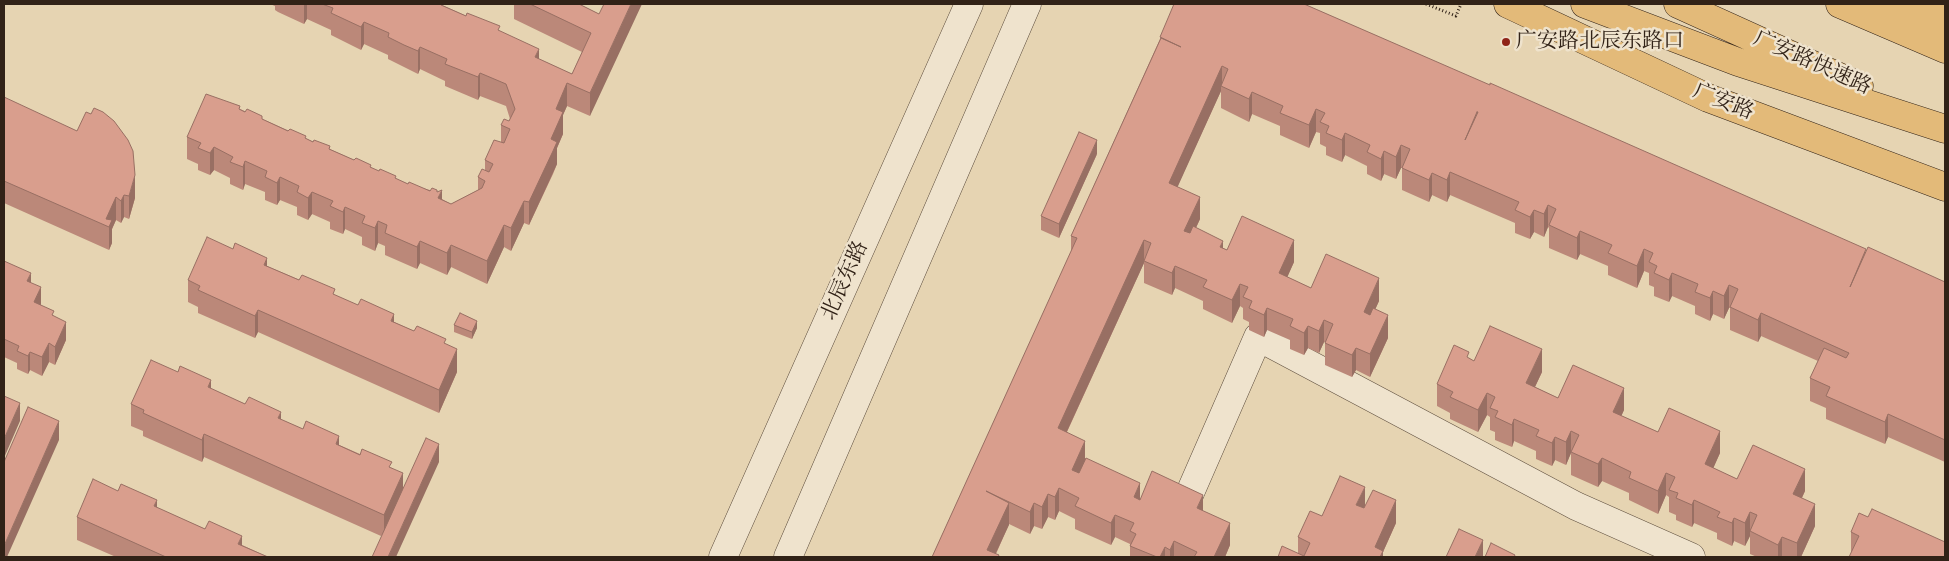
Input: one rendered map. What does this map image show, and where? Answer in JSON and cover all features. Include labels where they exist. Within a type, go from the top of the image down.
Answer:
[{"type":"main road","name":"广安路","points":[[1508,4],[1708,98],[1945,187]]},
{"type":"main road","points":[[1584,4],[1738,62],[1945,130]]},
{"type":"main road","name":"广安路快速路","points":[[1678,4],[1945,124]]},
{"type":"main road","points":[[1840,4],[1945,49]]},
{"type":"main road","points":[[1884,4],[1945,24]]},
{"type":"main road","points":[[1937,4],[1945,7]]},
{"type":"street","name":"北辰东路","points":[[724,557],[969,4]]},
{"type":"street","points":[[788,557],[1026,4]]},
{"type":"street","points":[[1162,557],[1258,337],[1576,506],[1691,557]]},
{"type":"path","points":[[1426,4],[1456,16],[1461,4]]},
{"type":"building","points":[[322,4],[441,4],[466,16],[467,13],[500,26],[498,30],[539,49],[535,57],[572,74],[591,33],[530,4],[579,4],[599,14],[604,4],[631,4],[590,93],[567,83],[556,109],[563,112],[551,139],[557,142],[553,151],[529,202],[524,201],[511,228],[504,225],[487,261],[451,245],[447,253],[420,241],[417,247],[385,233],[387,225],[378,221],[375,228],[362,223],[365,216],[345,207],[343,212],[330,206],[333,201],[312,192],[308,198],[297,192],[299,186],[280,177],[277,183],[265,177],[267,171],[245,161],[243,167],[230,162],[233,157],[214,147],[210,153],[198,148],[201,143],[187,137],[206,94],[240,106],[239,109],[245,112],[247,109],[262,116],[262,119],[288,131],[290,129],[306,136],[305,138],[313,142],[314,140],[330,146],[329,149],[354,160],[356,158],[371,165],[370,167],[396,176],[395,178],[408,184],[409,182],[430,191],[432,188],[437,190],[437,192],[442,190],[438,198],[451,204],[482,188],[485,181],[478,177],[482,169],[489,172],[493,164],[485,160],[494,140],[504,143],[510,129],[501,125],[504,119],[509,121],[515,109],[506,84],[480,73],[478,77],[445,64],[447,59],[420,47],[418,51],[404,45],[388,37],[389,33],[364,22],[361,27],[331,13],[333,8]]},
{"type":"building","points":[[1174,4],[1304,4],[1490,85],[1490,83],[1866,249],[1850,287],[1868,247],[1945,282],[1945,440],[1888,414],[1885,422],[1826,396],[1830,387],[1810,378],[1824,348],[1846,358],[1849,353],[1761,313],[1758,320],[1730,307],[1738,289],[1729,285],[1724,296],[1713,291],[1710,298],[1695,292],[1698,284],[1672,273],[1669,280],[1654,273],[1657,266],[1649,262],[1653,253],[1644,249],[1637,266],[1608,253],[1612,245],[1580,231],[1577,238],[1549,225],[1556,209],[1548,205],[1544,214],[1534,210],[1530,217],[1515,210],[1519,202],[1450,172],[1447,180],[1432,173],[1429,180],[1402,168],[1410,149],[1401,145],[1396,157],[1384,151],[1381,159],[1367,152],[1370,145],[1345,133],[1342,140],[1326,133],[1329,126],[1320,122],[1325,113],[1316,109],[1309,125],[1280,113],[1283,106],[1252,92],[1249,99],[1221,86],[1228,69],[1222,66],[1169,183],[1200,197],[1184,231],[1190,233],[1193,226],[1223,241],[1220,247],[1227,250],[1242,216],[1294,240],[1279,273],[1311,288],[1326,254],[1379,278],[1364,312],[1370,315],[1373,308],[1388,315],[1370,354],[1356,348],[1352,355],[1325,343],[1333,324],[1324,320],[1319,331],[1308,326],[1304,333],[1290,326],[1293,319],[1267,308],[1264,315],[1249,308],[1252,301],[1243,297],[1248,287],[1240,284],[1232,300],[1203,287],[1207,280],[1175,266],[1172,273],[1144,261],[1151,243],[1144,240],[1058,428],[1085,441],[1072,470],[1079,473],[1086,458],[1140,483],[1134,497],[1140,500],[1152,471],[1203,495],[1197,508],[1230,523],[1214,557],[1194,557],[1197,552],[1174,541],[1170,550],[1165,547],[1160,557],[1130,546],[1136,534],[1130,531],[1134,523],[1115,515],[1111,523],[1075,506],[1079,498],[1059,488],[1055,497],[1048,494],[1042,507],[1034,503],[1030,512],[986,491],[1009,503],[987,550],[999,555],[998,557],[932,557],[1077,238],[1071,236],[1161,38],[1181,47],[1160,37]]},
{"type":"building","points":[[4,97],[77,131],[86,112],[91,114],[94,108],[103,112],[114,121],[128,140],[133,151],[135,175],[129,196],[124,195],[121,201],[116,197],[106,219],[112,220],[109,227],[4,181]]},
{"type":"building","points":[[1079,132],[1097,140],[1059,224],[1041,216]]},
{"type":"building","points":[[207,237],[233,249],[235,243],[267,258],[264,265],[299,280],[302,275],[335,289],[333,294],[358,305],[361,299],[394,314],[391,321],[414,331],[417,326],[446,339],[444,343],[457,349],[439,390],[258,310],[255,316],[198,290],[200,286],[188,280]]},
{"type":"building","points":[[4,261],[31,273],[27,281],[41,287],[34,302],[54,311],[52,315],[66,322],[55,347],[49,343],[42,357],[30,352],[28,356],[17,351],[19,346],[4,339]]},
{"type":"building","points":[[460,313],[477,321],[472,332],[454,325]]},
{"type":"building","points":[[1490,326],[1542,349],[1526,383],[1558,398],[1573,365],[1624,388],[1613,412],[1658,432],[1669,408],[1720,431],[1705,464],[1737,479],[1753,445],[1805,469],[1793,494],[1815,504],[1797,543],[1782,537],[1778,545],[1750,531],[1757,515],[1750,512],[1745,523],[1734,518],[1732,523],[1717,517],[1720,512],[1694,500],[1692,505],[1676,498],[1678,493],[1669,490],[1675,477],[1666,473],[1658,491],[1629,478],[1631,472],[1602,458],[1598,464],[1571,452],[1579,435],[1571,431],[1566,442],[1555,437],[1552,443],[1536,436],[1539,430],[1514,419],[1512,425],[1495,417],[1498,411],[1490,408],[1495,397],[1487,393],[1478,410],[1450,397],[1453,392],[1437,384],[1454,345],[1469,352],[1467,357],[1474,361]]},
{"type":"building","points":[[151,360],[178,372],[180,366],[211,380],[208,387],[245,404],[249,397],[281,412],[278,418],[303,429],[306,421],[339,436],[336,444],[360,455],[362,449],[392,462],[389,467],[403,473],[384,515],[204,434],[202,440],[143,413],[144,410],[131,404]]},
{"type":"building","points":[[4,396],[20,403],[4,439]]},
{"type":"building","points":[[28,407],[59,421],[4,546],[4,462]]},
{"type":"building","points":[[426,438],[439,444],[388,557],[372,557]]},
{"type":"building","points":[[1340,476],[1365,487],[1356,505],[1364,508],[1373,490],[1396,500],[1375,547],[1383,551],[1380,557],[1278,557],[1282,546],[1304,556],[1310,543],[1298,537],[1310,511],[1322,516]]},
{"type":"building","points":[[93,479],[118,491],[121,484],[157,500],[154,506],[205,529],[209,521],[242,536],[238,544],[268,557],[166,557],[77,517]]},
{"type":"building","points":[[1872,509],[1945,542],[1945,557],[1849,557],[1859,536],[1851,532],[1859,513],[1868,517]]},
{"type":"building","points":[[1459,529],[1483,540],[1475,557],[1446,557]]},
{"type":"building","points":[[1491,543],[1515,555],[1514,557],[1485,557]]},
{"type":"place","name":"广安路北辰东路口","points":[[1506,42]]}]
